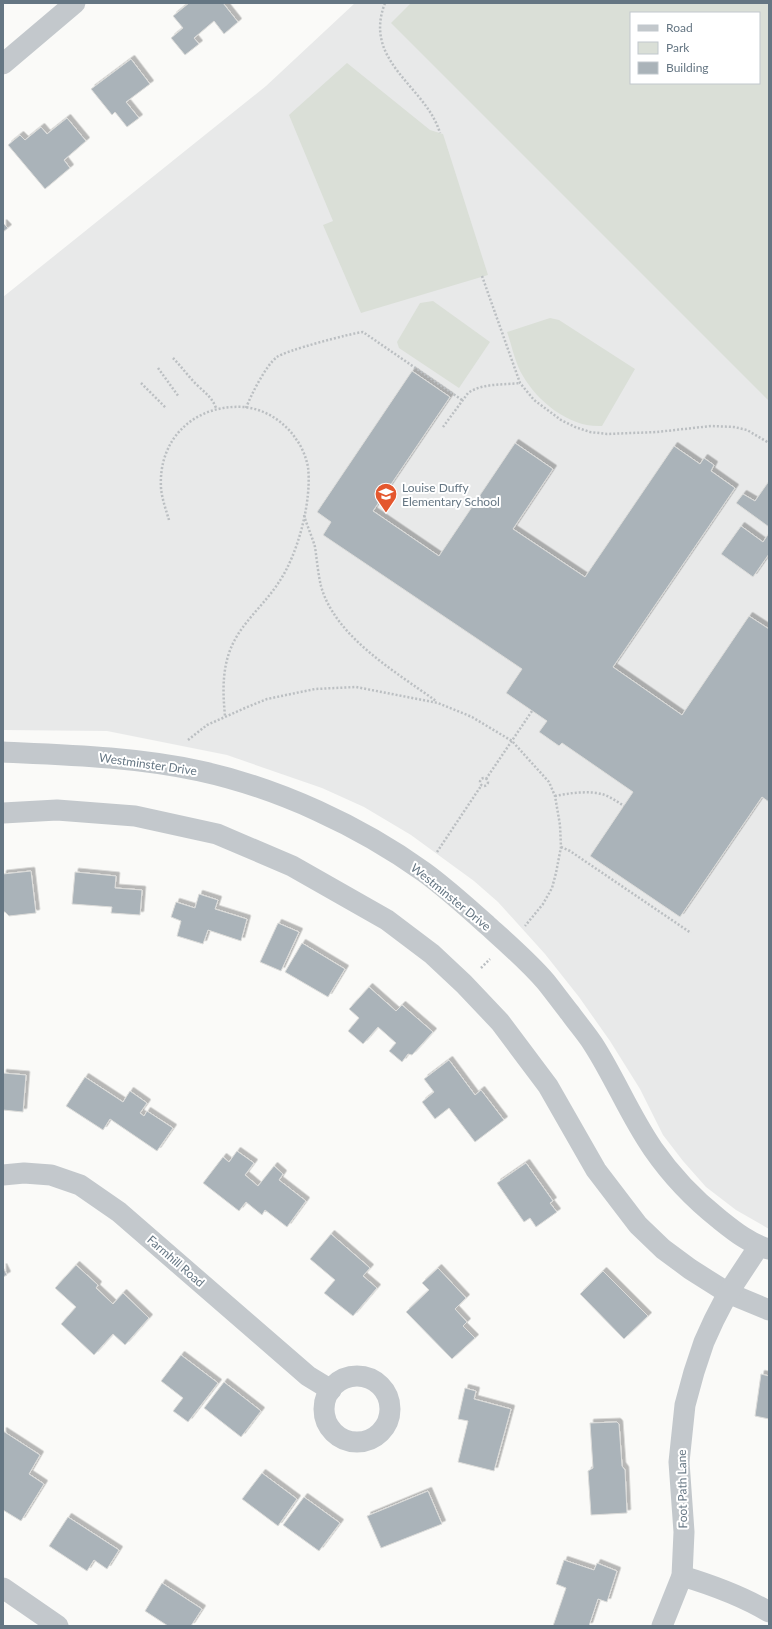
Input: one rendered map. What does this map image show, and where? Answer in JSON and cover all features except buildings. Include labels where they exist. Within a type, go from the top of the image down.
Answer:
[{"type":"street","points":[[3,64],[75,3]]},
{"type":"street","name":"Westminster Drive","points":[[3,752],[76,755],[140,762],[200,771],[250,784],[291,800],[342,823],[384,846],[424,872],[496,933],[545,981],[593,1044],[654,1150],[683,1185],[712,1213],[734,1231],[764,1247]]},
{"type":"street","points":[[3,813],[57,810],[135,816],[217,834],[292,866],[387,920],[432,954],[464,984],[500,1022],[548,1086],[596,1170],[638,1225],[663,1249],[690,1269],[728,1293],[769,1310]]},
{"type":"street","name":"Farmhill Road","points":[[3,1175],[24,1173],[51,1176],[80,1185],[119,1212],[308,1376],[331,1390]]},
{"type":"street","name":"Foot Path Lane","points":[[662,1626],[682,1576],[684,1532],[680,1462],[685,1405],[704,1342],[728,1293],[764,1247]]},
{"type":"street","points":[[682,1576],[712,1585],[751,1601],[769,1612]]},
{"type":"street","points":[[3,1588],[58,1626]]},
{"type":"path","points":[[385,3],[380,31],[386,55],[433,117],[440,133]]},
{"type":"path","points":[[482,276],[520,383],[525,390],[546,410],[575,427],[590,432],[625,434],[703,427],[734,427],[747,430],[769,443]]},
{"type":"path","points":[[246,408],[251,395],[277,357],[308,346],[363,332],[462,400]]},
{"type":"path","points":[[173,358],[209,395],[216,408]]},
{"type":"path","points":[[158,368],[179,397]]},
{"type":"path","points":[[141,382],[166,408]]},
{"type":"path","points":[[443,427],[462,400],[468,393],[476,388],[520,383]]},
{"type":"path","points":[[169,520],[161,489],[162,471],[166,453],[177,436],[190,421],[198,415],[216,408],[246,408],[270,415],[278,420],[294,436],[300,445],[308,465],[304,515],[291,558],[283,576],[269,596],[239,631],[229,653],[224,677],[224,716]]},
{"type":"path","points":[[304,515],[314,546],[321,587],[336,617],[363,647],[438,703]]},
{"type":"path","points":[[188,740],[207,725],[224,716],[267,699],[315,689],[356,687],[438,703],[472,717],[512,741],[549,782],[555,796],[560,825],[561,847],[552,888],[543,904],[523,927]]},
{"type":"path","points":[[482,786],[480,783],[481,780],[486,779],[532,711]]},
{"type":"path","points":[[424,872],[482,786],[487,785],[488,781],[486,779]]},
{"type":"path","points":[[555,796],[566,794],[598,794],[613,799],[624,806]]},
{"type":"path","points":[[561,847],[691,933]]},
{"type":"path","points":[[478,971],[492,958]]},
{"type":"shaded area","name":"Louise Duffy Elementary School","points":[[355,3],[769,3],[769,1229],[736,1210],[706,1187],[683,1161],[663,1135],[640,1089],[610,1041],[579,997],[545,954],[498,902],[474,881],[411,835],[364,807],[322,788],[227,755],[107,731],[3,730],[3,297],[266,86]]},
{"type":"green space","points":[[411,3],[769,3],[769,401],[391,23]]},
{"type":"green space","points":[[347,63],[430,130],[443,134],[488,275],[361,313],[323,225],[333,221],[289,115]]},
{"type":"green space","points":[[433,301],[490,342],[459,388],[399,348],[397,342],[420,303]]},
{"type":"green space","points":[[550,318],[559,320],[635,369],[602,426],[578,423],[556,412],[529,386],[520,371],[507,332]]},
{"type":"place","name":"Louise Duffy Elementary School","points":[[386,514]]}]
